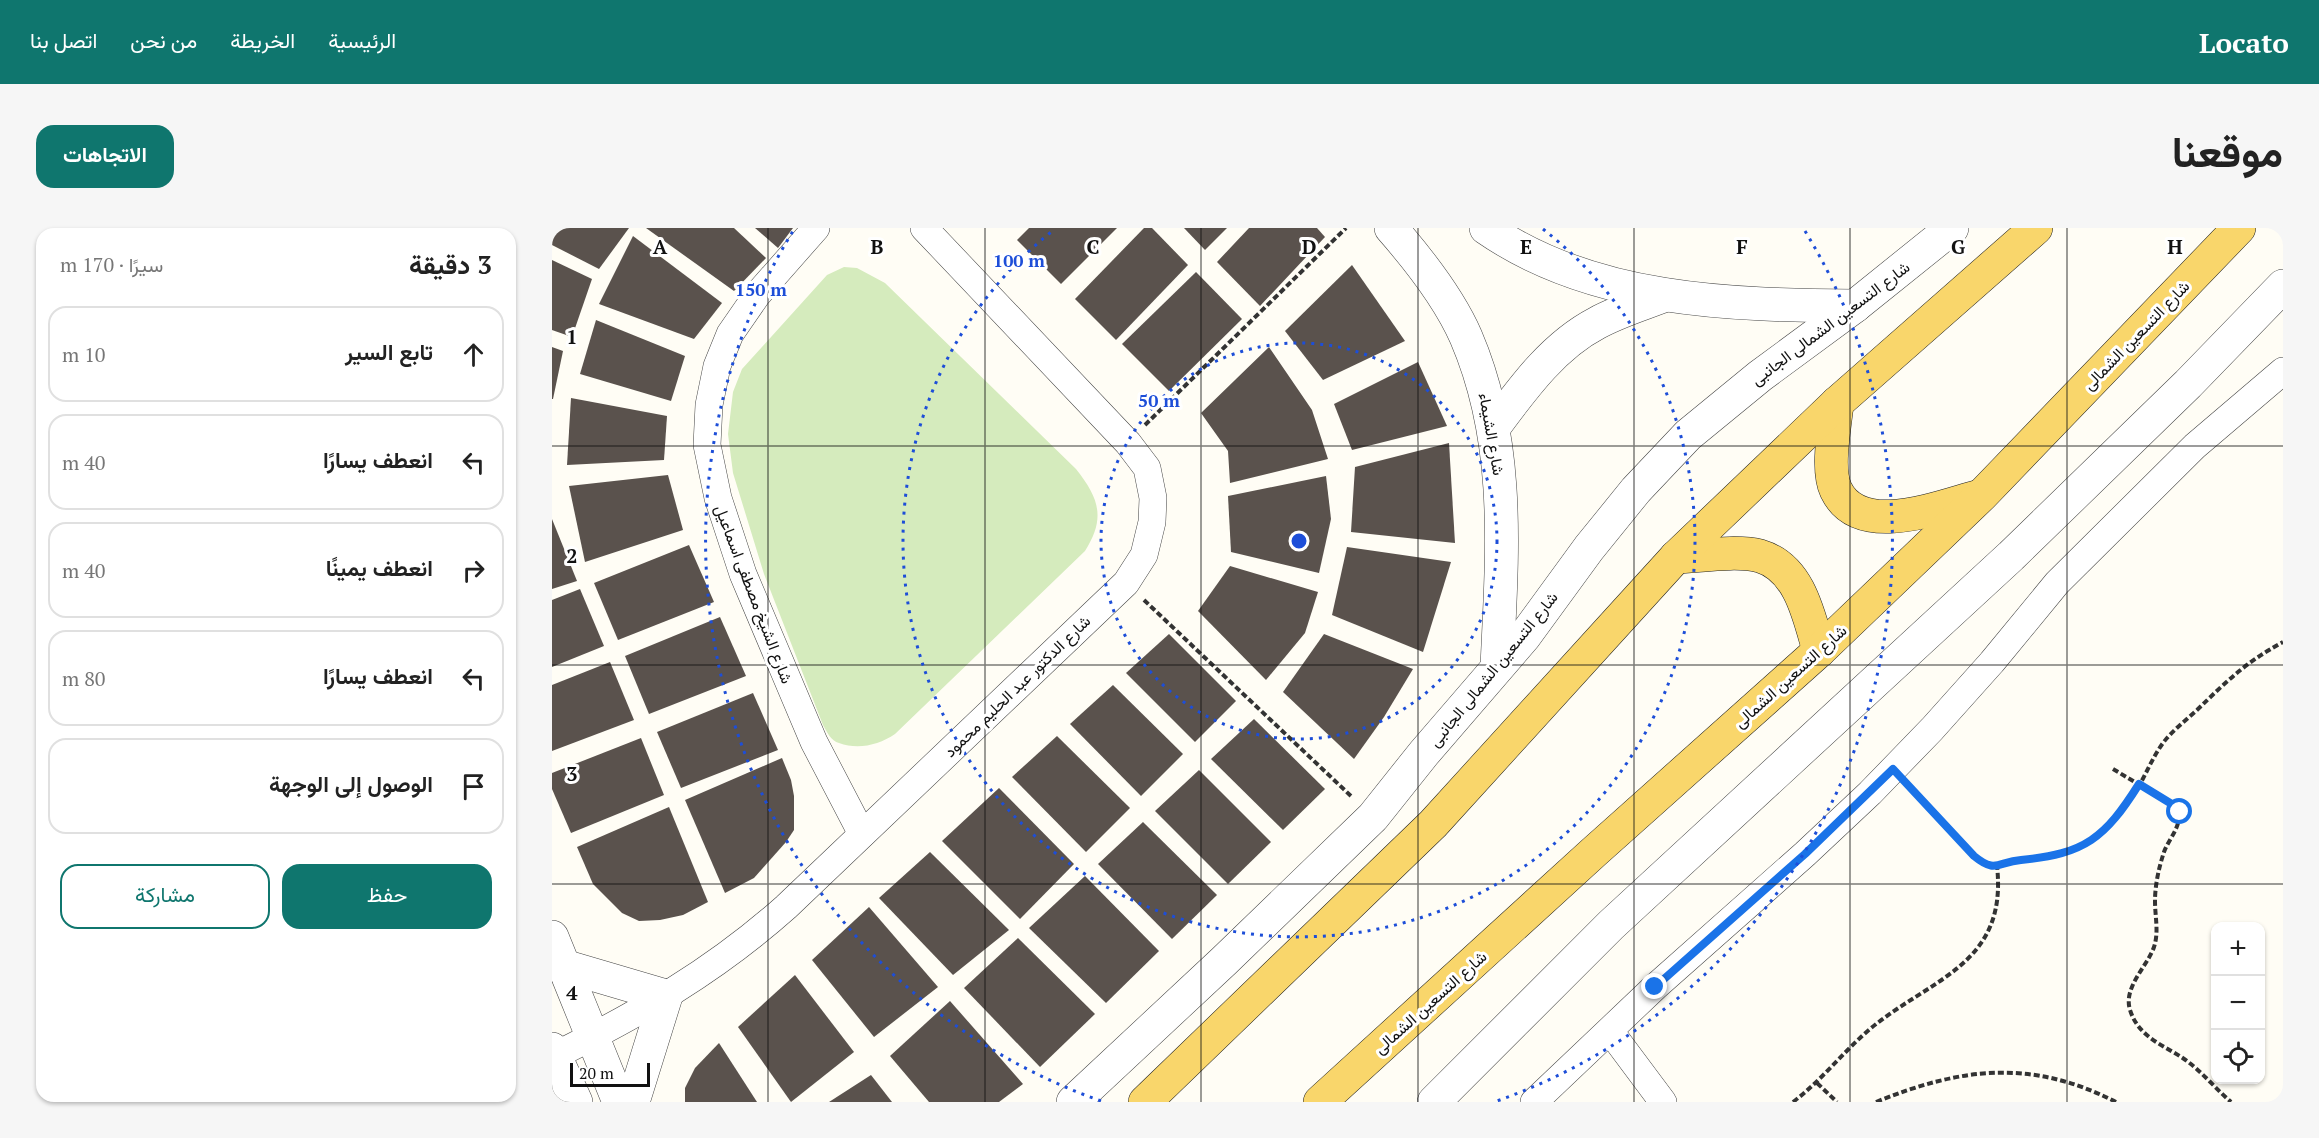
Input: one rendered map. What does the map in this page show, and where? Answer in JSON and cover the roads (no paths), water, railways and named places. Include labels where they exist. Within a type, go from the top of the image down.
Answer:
[{"type":"main road","points":[[1145,1102],[1433,824],[1676,557],[1837,403],[2036,228]]},
{"type":"main road","name":"شارع التسعين الشمالى","points":[[1320,1102],[1820,651],[1982,495],[2239,228]]},
{"type":"main road","points":[[1837,403],[1832,467],[1836,490],[1850,507],[1869,516],[1896,517],[1982,495]]},
{"type":"main road","points":[[1676,557],[1760,556],[1780,566],[1795,584],[1806,607],[1820,651]]},
{"type":"street","name":"شارع الشيخ مصطفى اسماعيل","points":[[816,228],[757,295],[730,334],[717,366],[709,405],[707,445],[718,498],[743,574],[814,742],[862,834]]},
{"type":"street","name":"شارع الدكتور عبد الحليم محمود","points":[[553,1054],[593,1037],[666,996],[708,970],[748,940],[1126,583],[1144,555],[1152,522],[1153,498],[1147,468],[1128,443],[924,228]]},
{"type":"street","name":"شارع الشيماء","points":[[1391,228],[1442,294],[1466,336],[1482,380],[1494,427],[1502,485],[1502,555],[1497,667]]},
{"type":"street","points":[[1486,228],[1504,241],[1552,265],[1604,282],[1666,295],[1780,305],[1855,306]]},
{"type":"street","name":"شارع التسعين الشمالى الجانبى","points":[[1073,1102],[1373,817],[1424,753],[1524,637],[1588,548],[1636,490],[1688,435],[1760,376],[1855,306],[1952,228]]},
{"type":"street","points":[[1434,1102],[1611,925],[2011,556],[2188,384],[2283,286]]},
{"type":"street","points":[[1494,427],[1538,370],[1563,347],[1595,323],[1666,295]]},
{"type":"street","points":[[1534,1102],[1655,987],[1805,854],[1893,769],[1992,662],[2057,583],[2195,446],[2283,371]]},
{"type":"street","points":[[552,937],[620,1102]]},
{"type":"street","points":[[564,966],[666,996],[633,1102]]},
{"type":"street","points":[[1610,1031],[1663,1102]]},
{"type":"street","points":[[553,1054],[576,1102]]}]
